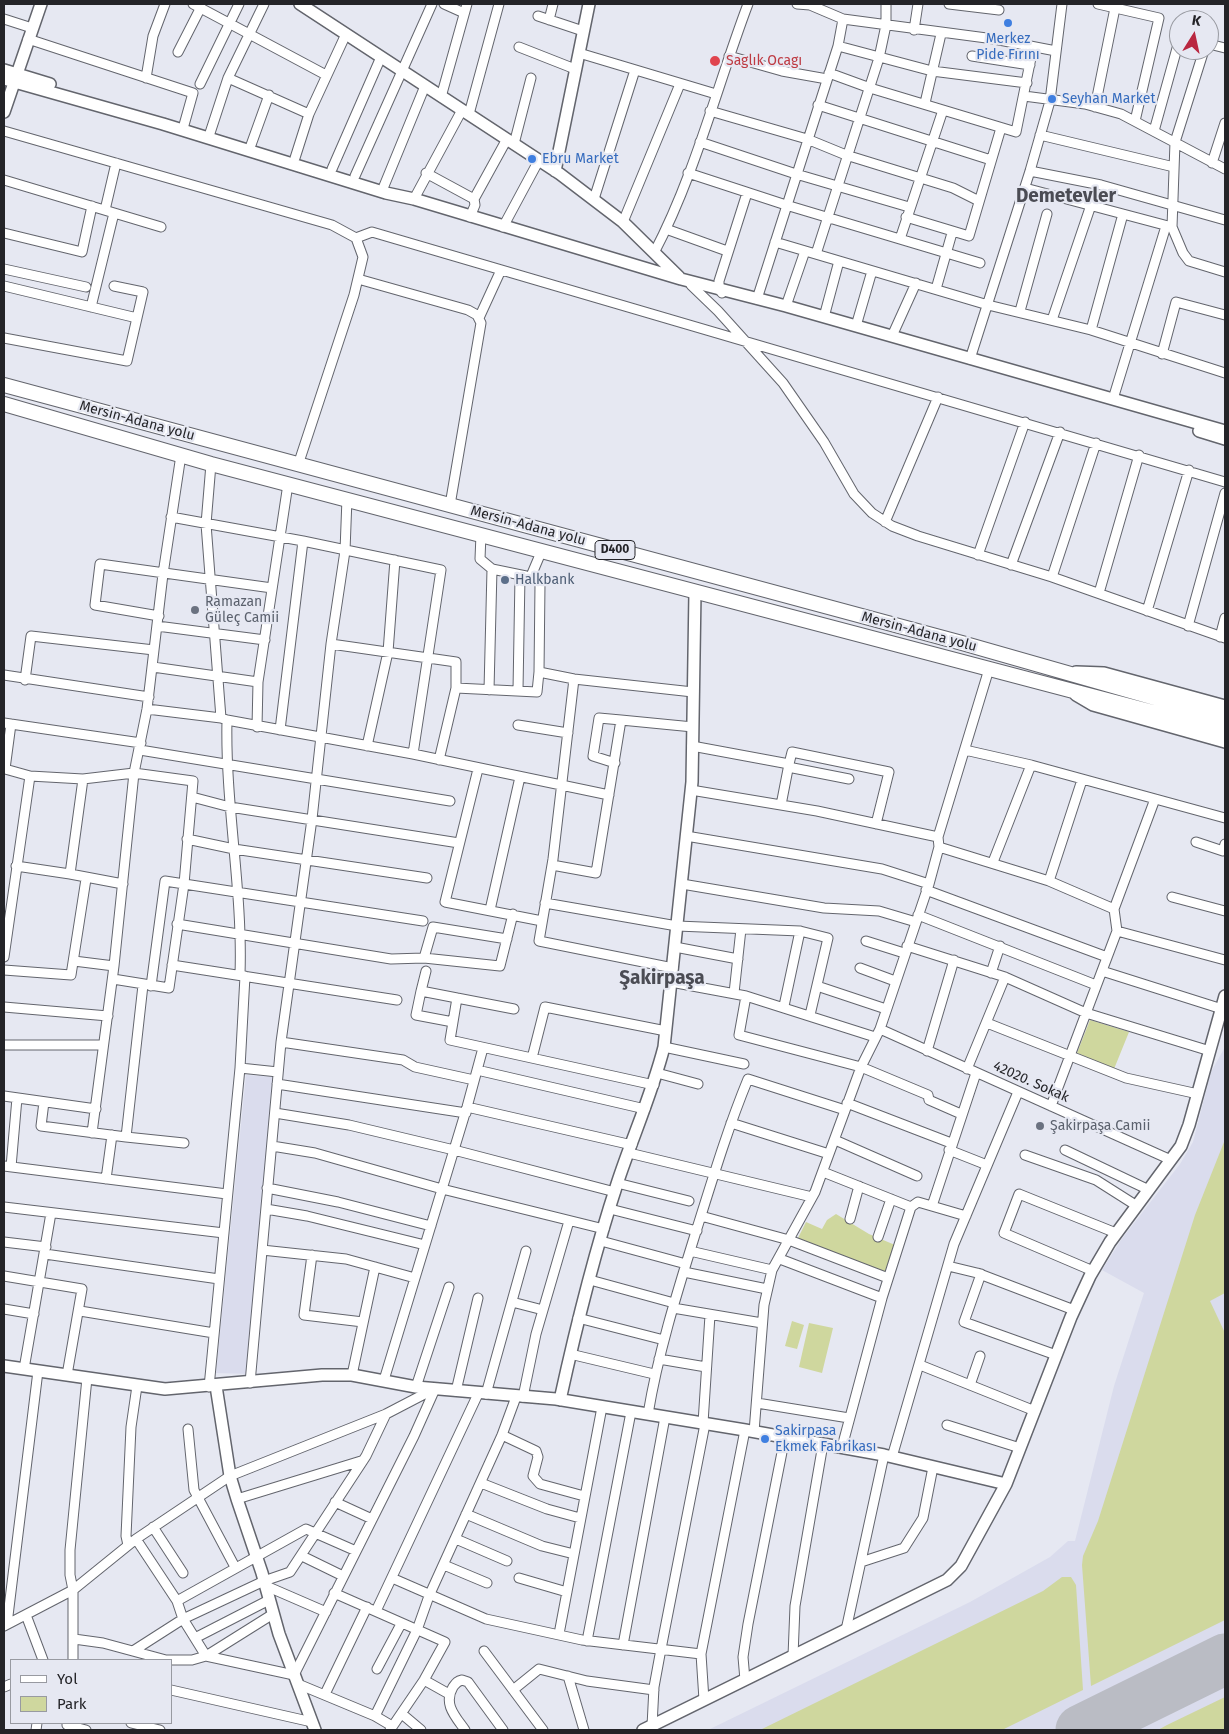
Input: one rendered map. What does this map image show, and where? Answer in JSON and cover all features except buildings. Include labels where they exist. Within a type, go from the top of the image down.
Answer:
[{"type":"highway","name":"Mersin-Adana yolu","points":[[4,385],[450,505],[1225,718]]},
{"type":"highway","name":"Mersin-Adana yolu","points":[[4,404],[211,464],[347,498],[695,592],[1225,731]]},
{"type":"main road","points":[[4,112],[11,78],[41,4]]},
{"type":"main road","points":[[555,171],[589,4]]},
{"type":"main road","points":[[306,5],[346,34],[539,160],[594,199],[622,222],[686,282]]},
{"type":"main road","points":[[4,70],[11,78],[386,193],[414,199]]},
{"type":"main road","points":[[11,78],[184,125],[332,169],[470,217],[686,282],[786,306],[1225,431]]},
{"type":"main road","points":[[721,291],[1225,439]]},
{"type":"main road","points":[[560,1400],[578,1318],[616,1188],[656,1079],[664,1047],[691,790],[695,592]]},
{"type":"main road","points":[[1058,671],[1104,673],[1225,706]]},
{"type":"main road","points":[[1061,687],[1093,705],[1225,742]]},
{"type":"main road","points":[[647,1728],[947,1580],[961,1566],[1006,1484],[1074,1310],[1093,1271],[1116,1233],[1182,1143],[1198,1094],[1225,996]]},
{"type":"main road","points":[[4,1366],[165,1389],[352,1375],[416,1387],[560,1400],[704,1423],[888,1456],[1006,1484]]},
{"type":"main road","points":[[213,1386],[230,1476],[237,1500],[265,1583],[273,1614],[314,1726]]},
{"type":"street","points":[[146,78],[153,36],[165,4]]},
{"type":"street","points":[[200,84],[239,4]]},
{"type":"street","points":[[210,133],[228,78],[264,4]]},
{"type":"street","points":[[355,176],[432,4]]},
{"type":"street","points":[[441,97],[466,8],[444,4]]},
{"type":"street","points":[[414,199],[426,173],[465,112],[499,4]]},
{"type":"street","points":[[550,20],[553,4]]},
{"type":"street","points":[[654,253],[666,229],[700,142],[748,4]]},
{"type":"street","points":[[797,4],[810,5],[844,19],[941,34],[994,39],[1056,51]]},
{"type":"street","points":[[816,254],[846,155],[860,119],[879,58],[886,26],[886,4]]},
{"type":"street","points":[[914,30],[918,4]]},
{"type":"street","points":[[955,4],[996,8]]},
{"type":"street","points":[[970,358],[1025,188],[1050,101],[1062,4]]},
{"type":"street","points":[[1098,4],[1159,18],[1135,121]]},
{"type":"street","points":[[178,52],[197,5],[326,75]]},
{"type":"street","points":[[1095,107],[1114,8]]},
{"type":"street","points":[[538,16],[583,31]]},
{"type":"street","points":[[4,19],[30,33],[146,78],[193,93],[184,125]]},
{"type":"street","points":[[757,299],[838,46],[844,19]]},
{"type":"street","points":[[295,158],[309,114],[346,34]]},
{"type":"street","points":[[925,103],[941,34]]},
{"type":"street","points":[[838,46],[932,71],[1027,83]]},
{"type":"street","points":[[519,47],[575,68]]},
{"type":"street","points":[[729,56],[782,71],[828,76],[925,103],[942,110],[1016,132],[1033,48]]},
{"type":"street","points":[[578,53],[716,94]]},
{"type":"street","points":[[972,56],[1030,65]]},
{"type":"street","points":[[332,169],[381,57]]},
{"type":"street","points":[[1154,131],[1174,60]]},
{"type":"street","points":[[1113,399],[1129,342],[1169,226],[1175,142],[1201,60]]},
{"type":"street","points":[[594,199],[635,70]]},
{"type":"street","points":[[228,78],[309,114]]},
{"type":"street","points":[[470,217],[475,205],[474,199],[510,142],[531,78]]},
{"type":"street","points":[[622,222],[680,84]]},
{"type":"street","points":[[384,186],[425,86]]},
{"type":"street","points":[[251,145],[269,95]]},
{"type":"street","points":[[1024,96],[1095,107],[1121,114],[1225,169]]},
{"type":"street","points":[[818,106],[991,160]]},
{"type":"street","points":[[900,239],[942,110]]},
{"type":"street","points":[[710,111],[807,139],[846,155],[953,188],[979,201]]},
{"type":"street","points":[[1212,163],[1225,122]]},
{"type":"street","points":[[906,217],[968,236],[1001,128]]},
{"type":"street","points":[[4,131],[332,225],[356,238],[363,257],[358,278],[298,465]]},
{"type":"street","points":[[1040,135],[1174,167]]},
{"type":"street","points":[[700,142],[796,174],[909,207]]},
{"type":"street","points":[[503,227],[539,160]]},
{"type":"street","points":[[91,307],[110,212],[116,163]]},
{"type":"street","points":[[1030,171],[1101,185],[1172,203],[1225,220]]},
{"type":"street","points":[[688,172],[747,193],[980,263]]},
{"type":"street","points":[[426,173],[474,199]]},
{"type":"street","points":[[4,180],[161,227]]},
{"type":"street","points":[[1025,188],[1169,226],[1189,261],[1225,272]]},
{"type":"street","points":[[721,291],[719,281],[747,193]]},
{"type":"street","points":[[1052,320],[1090,205]]},
{"type":"street","points":[[4,233],[82,252],[92,206]]},
{"type":"street","points":[[1020,311],[1047,214]]},
{"type":"street","points":[[1091,330],[1123,214]]},
{"type":"street","points":[[666,229],[727,251]]},
{"type":"street","points":[[356,238],[372,232],[1060,432],[1225,482]]},
{"type":"street","points":[[936,289],[952,232]]},
{"type":"street","points":[[775,242],[988,305],[1020,311],[1091,330],[1225,373]]},
{"type":"street","points":[[786,306],[805,251]]},
{"type":"street","points":[[824,317],[839,261]]},
{"type":"street","points":[[4,269],[86,287]]},
{"type":"street","points":[[479,318],[501,270]]},
{"type":"street","points":[[856,326],[872,272]]},
{"type":"street","points":[[358,278],[468,310],[479,318],[482,323],[450,505]]},
{"type":"street","points":[[686,282],[745,341],[783,383],[824,442],[854,494],[872,513],[885,522],[918,536],[1052,577],[1223,638],[1225,618]]},
{"type":"street","points":[[892,336],[916,283]]},
{"type":"street","points":[[4,286],[137,318]]},
{"type":"street","points":[[4,338],[127,361],[143,292],[114,286]]},
{"type":"street","points":[[1162,354],[1176,302],[1225,315]]},
{"type":"street","points":[[885,522],[938,397]]},
{"type":"street","points":[[978,555],[1025,422]]},
{"type":"street","points":[[1011,564],[1060,432]]},
{"type":"street","points":[[1052,577],[1096,443]]},
{"type":"street","points":[[92,1133],[102,1045],[113,980],[134,773],[141,747],[149,697],[157,626],[160,616],[163,574],[181,455]]},
{"type":"street","points":[[1099,593],[1139,456]]},
{"type":"street","points":[[211,464],[206,524],[224,719],[243,975],[240,1068],[214,1333],[213,1386]]},
{"type":"street","points":[[1147,611],[1189,470]]},
{"type":"street","points":[[257,727],[258,682],[278,538],[288,484]]},
{"type":"street","points":[[1188,626],[1225,493]]},
{"type":"street","points":[[250,1383],[281,1042],[291,982],[312,819],[331,644],[345,551],[347,498]]},
{"type":"street","points":[[171,517],[278,538],[303,541],[441,570],[413,754]]},
{"type":"street","points":[[456,688],[537,692],[540,672],[540,584],[531,576],[520,576],[492,568],[480,559],[481,534]]},
{"type":"street","points":[[280,730],[303,541]]},
{"type":"street","points":[[531,576],[542,550]]},
{"type":"street","points":[[368,746],[388,652],[395,560]]},
{"type":"street","points":[[160,616],[94,605],[100,564],[272,588]]},
{"type":"street","points":[[489,690],[492,568]]},
{"type":"street","points":[[518,690],[520,576]]},
{"type":"street","points":[[157,626],[265,640]]},
{"type":"street","points":[[25,680],[31,636],[154,650]]},
{"type":"street","points":[[331,644],[456,662],[456,688],[439,760]]},
{"type":"street","points":[[152,667],[258,682]]},
{"type":"street","points":[[704,1700],[701,1654],[749,1431],[757,1403],[762,1323],[772,1270],[812,1197],[830,1154],[861,1067],[878,1033],[928,887],[939,842],[989,669]]},
{"type":"street","points":[[540,672],[574,679],[693,692]]},
{"type":"street","points":[[4,675],[25,680],[149,697]]},
{"type":"street","points":[[574,679],[552,865],[539,941],[673,968]]},
{"type":"street","points":[[147,709],[224,719],[257,727],[413,754],[609,795]]},
{"type":"street","points":[[615,763],[593,756],[599,718],[693,727]]},
{"type":"street","points":[[552,865],[596,873],[621,720]]},
{"type":"street","points":[[113,980],[168,988],[184,884],[193,781],[134,773],[83,779],[30,776],[5,769],[7,724],[450,801]]},
{"type":"street","points":[[518,725],[568,733]]},
{"type":"street","points":[[692,746],[849,779]]},
{"type":"street","points":[[965,750],[1031,765],[1225,818]]},
{"type":"street","points":[[781,805],[792,752],[889,772],[876,824]]},
{"type":"street","points":[[993,862],[1031,765]]},
{"type":"street","points":[[478,769],[445,902],[542,921]]},
{"type":"street","points":[[4,952],[8,899],[16,866],[30,776]]},
{"type":"street","points":[[490,910],[520,777]]},
{"type":"street","points":[[70,874],[83,779]]},
{"type":"street","points":[[1049,881],[1082,780]]},
{"type":"street","points":[[691,790],[781,805],[876,824],[939,842],[1049,881],[1114,909]]},
{"type":"street","points":[[192,798],[230,807],[460,843]]},
{"type":"street","points":[[1051,1106],[1117,931],[1114,909],[1155,799]]},
{"type":"street","points":[[686,836],[882,869],[1107,957]]},
{"type":"street","points":[[187,839],[306,860],[427,878]]},
{"type":"street","points":[[1196,842],[1223,851],[1225,844]]},
{"type":"street","points":[[16,866],[123,884]]},
{"type":"street","points":[[4,970],[71,975],[86,879]]},
{"type":"street","points":[[126,1137],[147,985],[165,881],[423,920]]},
{"type":"street","points":[[682,884],[824,908],[879,911],[917,918],[1000,946],[1096,985]]},
{"type":"street","points":[[1172,897],[1225,911]]},
{"type":"street","points":[[545,903],[677,926],[800,931],[828,938],[810,1015]]},
{"type":"street","points":[[177,924],[241,936],[391,959],[424,958],[500,966],[513,914]]},
{"type":"street","points":[[424,958],[433,927],[507,939]]},
{"type":"street","points":[[734,993],[741,929]]},
{"type":"street","points":[[784,1006],[800,931]]},
{"type":"street","points":[[1117,931],[1225,960]]},
{"type":"street","points":[[866,941],[954,960],[1005,977],[1086,1013],[1210,1051]]},
{"type":"street","points":[[991,973],[1000,946]]},
{"type":"street","points":[[675,948],[738,959]]},
{"type":"street","points":[[927,1051],[954,960]]},
{"type":"street","points":[[74,961],[114,966]]},
{"type":"street","points":[[172,965],[397,1000]]},
{"type":"street","points":[[860,968],[895,981]]},
{"type":"street","points":[[1102,971],[1222,1009]]},
{"type":"street","points":[[426,972],[416,1016],[453,1022]]},
{"type":"street","points":[[967,1069],[1005,977]]},
{"type":"street","name":"42020. Sokak","points":[[671,982],[734,993],[878,1033],[927,1051],[1171,1160]]},
{"type":"street","points":[[817,986],[886,1009]]},
{"type":"street","points":[[421,991],[514,1009]]},
{"type":"street","points":[[746,996],[739,1035],[861,1067],[928,1095],[929,1100],[961,1114]]},
{"type":"street","points":[[456,998],[450,1040],[532,1058],[656,1079],[698,1084]]},
{"type":"street","points":[[4,1007],[108,1016]]},
{"type":"street","points":[[532,1058],[545,1007],[666,1031]]},
{"type":"street","points":[[987,1023],[1126,1078],[1198,1094]]},
{"type":"street","points":[[281,1042],[403,1060],[415,1067],[474,1080]]},
{"type":"street","points":[[4,1045],[102,1045]]},
{"type":"street","points":[[664,1047],[744,1064]]},
{"type":"street","points":[[384,1380],[483,1048]]},
{"type":"street","points":[[240,1068],[278,1072]]},
{"type":"street","points":[[477,1070],[645,1109]]},
{"type":"street","points":[[932,1206],[950,1146],[976,1073]]},
{"type":"street","points":[[648,1414],[654,1374],[673,1306],[714,1174],[748,1079],[846,1107],[950,1146],[987,1165]]},
{"type":"street","points":[[277,1084],[466,1110],[630,1149],[714,1174],[812,1197]]},
{"type":"street","points":[[846,1630],[888,1456],[920,1365],[948,1266],[966,1216],[1018,1092]]},
{"type":"street","points":[[4,1096],[96,1109]]},
{"type":"street","points":[[17,1098],[8,1132],[7,1167],[227,1194]]},
{"type":"street","points":[[44,1102],[41,1126],[184,1143]]},
{"type":"street","points":[[275,1113],[349,1125],[616,1188],[689,1201]]},
{"type":"street","points":[[731,1123],[830,1154]]},
{"type":"street","points":[[106,1179],[112,1135]]},
{"type":"street","points":[[835,1140],[917,1176]]},
{"type":"street","points":[[272,1146],[315,1153],[442,1189],[604,1229]]},
{"type":"street","points":[[1065,1150],[1149,1190]]},
{"type":"street","points":[[1025,1156],[1096,1180],[1137,1206]]},
{"type":"street","points":[[823,1172],[911,1207]]},
{"type":"street","points":[[850,1219],[859,1186]]},
{"type":"street","points":[[267,1188],[338,1202],[431,1226]]},
{"type":"street","points":[[1093,1271],[1004,1233],[1019,1194],[1116,1233]]},
{"type":"street","points":[[878,1238],[891,1199]]},
{"type":"street","points":[[842,1447],[882,1298],[911,1207],[918,1202],[966,1216]]},
{"type":"street","points":[[4,1207],[224,1233]]},
{"type":"street","points":[[266,1209],[307,1216],[425,1245]]},
{"type":"street","points":[[610,1209],[696,1231]]},
{"type":"street","points":[[24,1369],[41,1281],[50,1212]]},
{"type":"street","points":[[701,1216],[789,1240],[888,1278]]},
{"type":"street","points":[[375,1716],[417,1630],[429,1596],[519,1397],[569,1220]]},
{"type":"street","points":[[601,1241],[685,1268],[767,1289]]},
{"type":"street","points":[[4,1242],[219,1279]]},
{"type":"street","points":[[262,1250],[346,1259],[415,1278]]},
{"type":"street","points":[[376,1611],[482,1394],[512,1302],[526,1251]]},
{"type":"street","points":[[690,1252],[772,1270]]},
{"type":"street","points":[[312,1255],[304,1316],[363,1322]]},
{"type":"street","points":[[780,1258],[882,1298]]},
{"type":"street","points":[[352,1375],[375,1266]]},
{"type":"street","points":[[948,1266],[981,1274],[1074,1310]]},
{"type":"street","points":[[981,1274],[964,1322],[1056,1355]]},
{"type":"street","points":[[4,1276],[82,1289],[80,1311],[67,1375]]},
{"type":"street","points":[[590,1280],[673,1306],[762,1323]]},
{"type":"street","points":[[416,1387],[449,1287]]},
{"type":"street","points":[[456,1391],[478,1298]]},
{"type":"street","points":[[512,1302],[543,1310]]},
{"type":"street","points":[[4,1309],[34,1314]]},
{"type":"street","points":[[80,1311],[214,1333]]},
{"type":"street","points":[[647,1728],[704,1423],[710,1314]]},
{"type":"street","points":[[578,1318],[664,1340]]},
{"type":"street","points":[[570,1354],[654,1374]]},
{"type":"street","points":[[970,1385],[980,1356]]},
{"type":"street","points":[[658,1359],[706,1367]]},
{"type":"street","points":[[920,1365],[1035,1411]]},
{"type":"street","points":[[6,1625],[38,1371]]},
{"type":"street","points":[[73,1659],[73,1590],[70,1575],[70,1550],[87,1378]]},
{"type":"street","points":[[137,1386],[131,1428],[126,1536],[177,1601],[183,1619],[206,1656],[296,1680],[375,1716],[391,1728],[424,1680],[445,1642],[401,1624],[334,1592]]},
{"type":"street","points":[[6,1625],[73,1590],[132,1542],[230,1476],[386,1414],[434,1389]]},
{"type":"street","points":[[296,1680],[334,1592],[344,1576],[414,1436],[434,1389]]},
{"type":"street","points":[[757,1403],[849,1418]]},
{"type":"street","points":[[559,1634],[602,1407]]},
{"type":"street","points":[[586,1641],[632,1412]]},
{"type":"street","points":[[133,1651],[183,1619],[290,1572],[366,1456],[386,1414]]},
{"type":"street","points":[[623,1645],[665,1417]]},
{"type":"street","points":[[947,1425],[1020,1448]]},
{"type":"street","points":[[188,1429],[192,1482],[198,1498],[235,1567]]},
{"type":"street","points":[[502,1435],[536,1451],[538,1457],[532,1476],[537,1483],[584,1496]]},
{"type":"street","points":[[745,1680],[743,1656],[745,1640],[785,1437]]},
{"type":"street","points":[[793,1656],[794,1606],[823,1444]]},
{"type":"street","points":[[237,1500],[361,1461]]},
{"type":"street","points":[[861,1562],[904,1548],[923,1518],[933,1468]]},
{"type":"street","points":[[481,1484],[547,1509],[580,1518]]},
{"type":"street","points":[[335,1502],[372,1519]]},
{"type":"street","points":[[466,1514],[542,1546],[574,1554]]},
{"type":"street","points":[[153,1527],[183,1573]]},
{"type":"street","points":[[177,1601],[306,1529],[356,1551]]},
{"type":"street","points":[[456,1539],[508,1561]]},
{"type":"street","points":[[302,1556],[344,1576]]},
{"type":"street","points":[[444,1565],[487,1583]]},
{"type":"street","points":[[392,1578],[429,1596],[486,1619],[586,1641],[701,1654]]},
{"type":"street","points":[[519,1578],[567,1592]]},
{"type":"street","points":[[265,1583],[326,1612]]},
{"type":"street","points":[[194,1638],[269,1600]]},
{"type":"street","points":[[325,1694],[367,1607]]},
{"type":"street","points":[[172,1660],[192,1660],[206,1656],[273,1614]]},
{"type":"street","points":[[26,1615],[43,1659]]},
{"type":"street","points":[[377,1670],[401,1624]]},
{"type":"street","points":[[74,1639],[103,1643],[162,1659]]},
{"type":"street","points":[[484,1652],[543,1730]]},
{"type":"street","points":[[513,1690],[539,1669],[568,1676],[654,1690]]},
{"type":"street","points":[[568,1676],[584,1730]]},
{"type":"street","points":[[424,1680],[449,1694]]},
{"type":"street","points":[[465,1730],[449,1705],[449,1694],[457,1682],[466,1681],[503,1730]]},
{"type":"street","points":[[172,1690],[314,1726]]},
{"type":"street","points":[[402,1714],[421,1730]]},
{"type":"street","points":[[135,1724],[160,1730]]},
{"type":"street","points":[[66,1726],[86,1730]]},
{"type":"shaded area","points":[[1225,1047],[1225,1730],[708,1730],[970,1602],[1050,1557],[1068,1541],[1075,1541],[1114,1386],[1144,1293],[1102,1270],[1121,1240],[1180,1164],[1193,1142],[1211,1072]]},
{"type":"shaded area","points":[[246,1075],[274,1077],[249,1374],[216,1373]]},
{"type":"green space","points":[[1090,1020],[1129,1032],[1114,1069],[1077,1053]]},
{"type":"green space","points":[[1224,1142],[1225,1293],[1210,1301],[1225,1333],[1225,1620],[1091,1686],[1082,1565],[1083,1556],[1098,1521],[1195,1215]]},
{"type":"green space","points":[[836,1214],[869,1234],[895,1245],[887,1274],[798,1238],[806,1222],[822,1229],[827,1220]]},
{"type":"green space","points":[[792,1321],[804,1325],[797,1349],[785,1346]]},
{"type":"green space","points":[[809,1323],[833,1328],[822,1373],[799,1367]]},
{"type":"green space","points":[[1062,1577],[1071,1577],[1076,1585],[1083,1690],[1002,1730],[760,1730],[1043,1591]]},
{"type":"green space","points":[[1225,1697],[1225,1730],[1158,1730],[1167,1725]]},
{"type":"taxiway","points":[[1083,1730],[1087,1727]]},
{"type":"runway","points":[[1081,1730],[1225,1659]]},
{"type":"place","name":"Merkez Pide Fırını","points":[[1008,23]]},
{"type":"place","name":"Saglık Ocagı","points":[[715,61]]},
{"type":"place","name":"Seyhan Market","points":[[1052,99]]},
{"type":"place","name":"Ebru Market","points":[[532,159]]},
{"type":"place","name":"Halkbank","points":[[505,580]]},
{"type":"place","name":"Ramazan Güleç Camii","points":[[195,610]]},
{"type":"place","name":"Şakirpaşa Camii","points":[[1040,1126]]},
{"type":"place","name":"Sakirpasa Ekmek Fabrikası","points":[[765,1439]]},
{"type":"district","name":"Demetevler","points":[[1066,197]]},
{"type":"district","name":"Şakirpaşa","points":[[662,979]]}]
